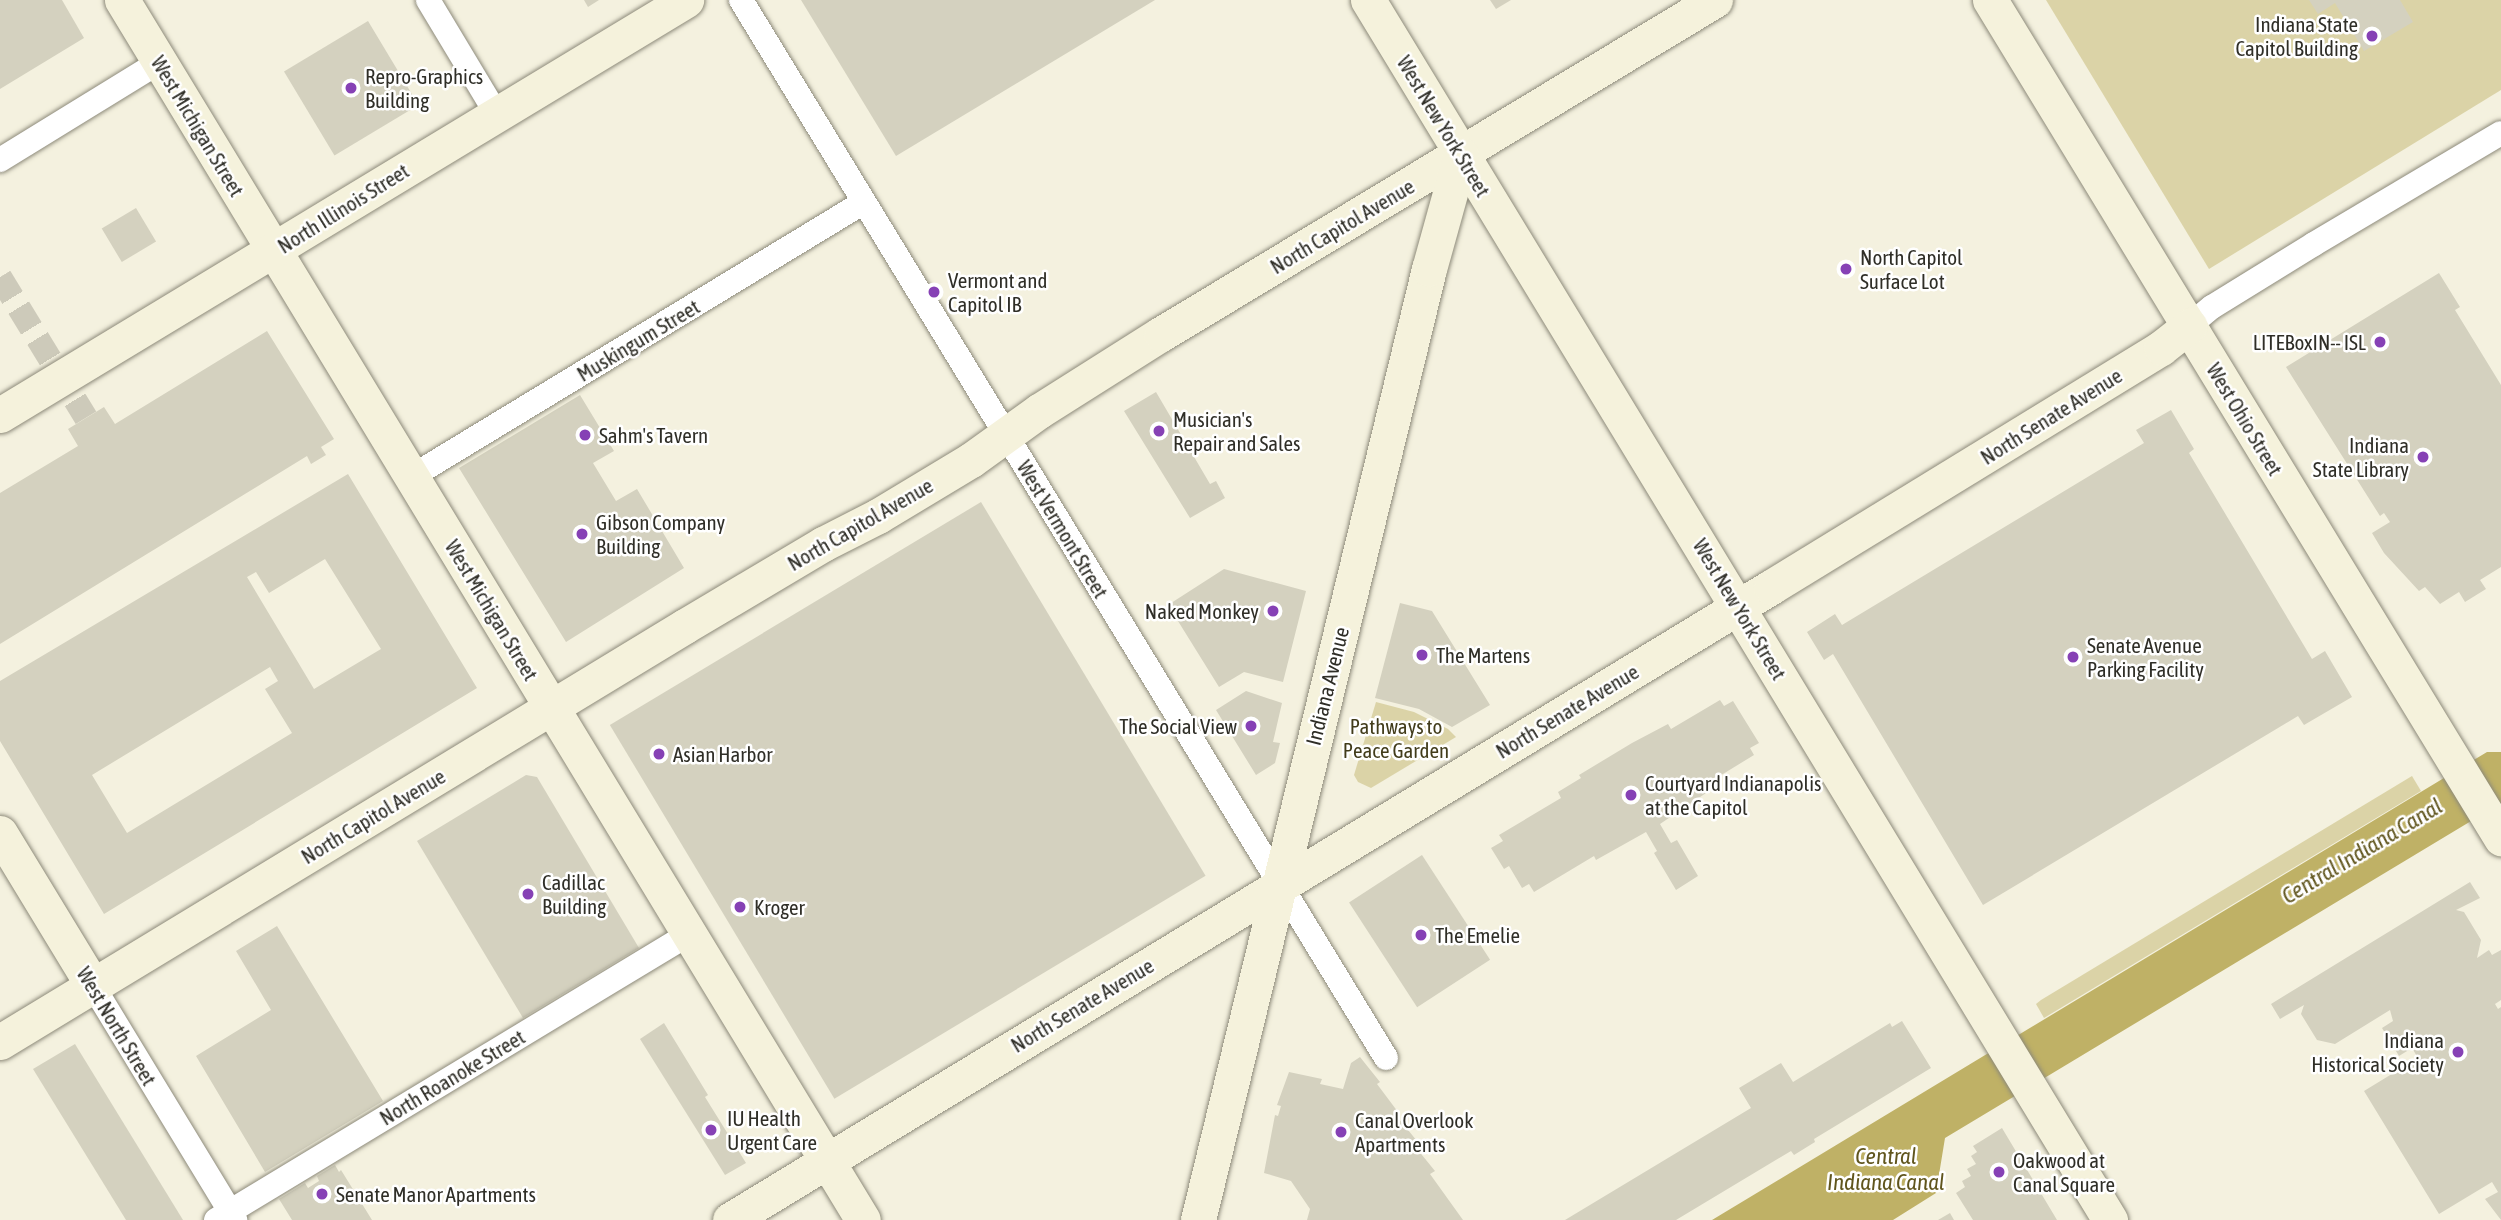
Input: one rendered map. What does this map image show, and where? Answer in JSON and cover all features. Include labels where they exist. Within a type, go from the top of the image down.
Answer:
[{"type":"main road","name":"West Michigan Street","points":[[122,0],[863,1220]]},
{"type":"main road","name":"North Illinois Street","points":[[0,415],[686,0]]},
{"type":"main road","name":"West New York Street","points":[[1367,0],[1740,606],[2110,1220]]},
{"type":"main road","name":"North Capitol Avenue","points":[[0,1042],[823,544],[878,516],[1150,341],[1715,0]]},
{"type":"main road","name":"West Ohio Street","points":[[1990,0],[2501,838]]},
{"type":"main road","name":"Indiana Avenue","points":[[1198,1220],[1429,269],[1461,154]]},
{"type":"main road","name":"North Senate Avenue","points":[[730,1220],[1740,606],[2161,348],[2189,326]]},
{"type":"main road","name":"West North Street","points":[[0,833],[93,986]]},
{"type":"street","points":[[428,0],[496,113]]},
{"type":"street","name":"West Vermont Street","points":[[741,0],[1278,885],[1386,1058]]},
{"type":"street","points":[[0,160],[159,62]]},
{"type":"street","name":"North Senate Avenue","points":[[2189,326],[2212,307],[2501,133]]},
{"type":"street","name":"Muskingum Street","points":[[411,477],[864,202]]},
{"type":"street","name":"North Roanoke Street","points":[[227,1217],[689,934]]},
{"type":"street","name":"West North Street","points":[[93,986],[227,1217]]},
{"type":"green space","points":[[2046,0],[2501,0],[2501,90],[2209,269]]},
{"type":"green space","name":"Pathways to Peace Garden","points":[[1376,702],[1414,712],[1448,729],[1456,737],[1371,788],[1358,782],[1354,775]]},
{"type":"green space","points":[[2412,776],[2421,791],[2044,1018],[2036,1004],[2041,1000]]},
{"type":"water","name":"Central Indiana Canal","points":[[2487,752],[2501,752],[2501,803],[1945,1138],[1936,1193],[1893,1220],[1712,1220]]},
{"type":"building","points":[[0,0],[62,0],[84,38],[0,89]]},
{"type":"building","points":[[584,0],[599,0],[588,7]]},
{"type":"building","points":[[801,0],[1155,0],[896,156]]},
{"type":"building","points":[[1490,0],[1511,0],[1496,9]]},
{"type":"building","name":"Indiana State Capitol Building","points":[[2309,0],[2400,0],[2413,22],[2364,51],[2335,3],[2318,14]]},
{"type":"building","name":"Repro-Graphics Building","points":[[368,21],[418,105],[334,155],[284,71]]},
{"type":"building","points":[[136,208],[156,241],[122,262],[102,229]]},
{"type":"building","name":"Indiana State Library","points":[[2439,273],[2460,307],[2455,310],[2501,385],[2501,567],[2480,580],[2486,589],[2465,602],[2459,592],[2440,604],[2425,587],[2419,591],[2384,553],[2372,533],[2390,522],[2384,513],[2380,516],[2286,367]]},
{"type":"building","points":[[267,331],[334,439],[321,447],[326,455],[311,464],[307,456],[0,644],[0,493],[78,446],[68,429],[104,407],[115,424]]},
{"type":"building","points":[[1156,392],[1210,484],[1216,481],[1225,498],[1190,518],[1124,411]]},
{"type":"building","name":"Gibson Company Building","points":[[580,395],[614,451],[593,463],[616,501],[637,489],[684,568],[566,642],[459,468]]},
{"type":"building","name":"Senate Avenue Parking Facility","points":[[2171,410],[2194,449],[2189,453],[2312,659],[2325,651],[2352,697],[2304,725],[2298,716],[1983,905],[1833,654],[1824,660],[1807,632],[1835,614],[1842,625],[2144,443],[2136,430]]},
{"type":"building","points":[[348,474],[477,688],[104,914],[0,741],[0,681]],"holes":[[[325,559],[381,649],[314,689],[247,577],[256,572],[269,593]],[[270,667],[278,681],[265,689],[292,733],[127,833],[92,775]]]},
{"type":"building","points":[[981,502],[1206,876],[834,1099],[610,725]]},
{"type":"building","points":[[1224,569],[1306,591],[1283,682],[1244,672],[1219,687],[1168,605]]},
{"type":"building","name":"The Martens","points":[[1400,603],[1432,611],[1490,705],[1452,727],[1419,709],[1375,698]]},
{"type":"building","name":"The Social View","points":[[1246,691],[1282,703],[1273,742],[1280,743],[1275,763],[1256,775],[1216,710]]},
{"type":"building","name":"Courtyard Indianapolis at the Capitol","points":[[1720,700],[1724,706],[1733,701],[1759,743],[1750,748],[1754,755],[1705,785],[1709,791],[1660,824],[1671,843],[1677,840],[1698,876],[1676,890],[1654,853],[1657,851],[1646,832],[1596,860],[1594,856],[1534,892],[1529,884],[1522,888],[1509,866],[1504,869],[1491,848],[1503,841],[1499,835],[1561,798],[1558,792],[1581,778],[1579,775],[1632,743],[1668,724],[1671,729]]},
{"type":"building","name":"Cadillac Building","points":[[526,775],[537,777],[639,948],[523,1018],[417,841]]},
{"type":"building","name":"The Emelie","points":[[1422,855],[1490,960],[1417,1007],[1349,902]]},
{"type":"building","name":"Indiana Historical Society","points":[[2470,882],[2480,898],[2456,910],[2464,912],[2481,940],[2477,958],[2489,950],[2492,955],[2501,950],[2501,1000],[2495,1004],[2498,1009],[2501,1007],[2501,1220],[2485,1199],[2498,1192],[2492,1182],[2439,1214],[2364,1091],[2418,1058],[2412,1048],[2399,1056],[2382,1028],[2393,1021],[2390,1010],[2335,1044],[2317,1040],[2301,1014],[2304,1005],[2280,1019],[2271,1004]]},
{"type":"building","points":[[277,926],[383,1101],[265,1172],[196,1056],[271,1010],[236,951]]},
{"type":"building","points":[[1902,1021],[1931,1068],[1814,1139],[1815,1142],[1794,1155],[1791,1151],[1676,1220],[1565,1220],[1751,1108],[1739,1088],[1781,1063],[1793,1082],[1890,1023],[1892,1027]]},
{"type":"building","name":"IU Health Urgent Care","points":[[664,1023],[746,1163],[725,1175],[640,1039]]},
{"type":"building","points":[[75,1044],[183,1220],[126,1220],[33,1069]]},
{"type":"building","name":"Canal Overlook Apartments","points":[[1360,1057],[1380,1082],[1377,1084],[1398,1112],[1395,1114],[1417,1141],[1413,1144],[1435,1171],[1430,1174],[1463,1220],[1307,1220],[1310,1209],[1291,1181],[1264,1173],[1275,1115],[1278,1116],[1281,1106],[1277,1105],[1289,1072],[1322,1079],[1320,1084],[1343,1089],[1351,1063]]},
{"type":"building","name":"Oakwood at Canal Square","points":[[2002,1128],[2057,1220],[1973,1220],[1956,1193],[1965,1187],[1962,1181],[1971,1176],[1967,1169],[1976,1164],[1971,1156],[1977,1152],[1973,1146]]},
{"type":"building","name":"Senate Manor Apartments","points":[[335,1165],[339,1172],[341,1170],[372,1220],[292,1220],[279,1199],[305,1183],[308,1188],[319,1181],[317,1176]]},
{"type":"building","name":"Oakwood at Canal Square","points":[[1950,1213],[1954,1220],[1938,1220]]},
{"type":"tunnel","points":[[0,277],[86,418]]},
{"type":"place","name":"Indiana State Capitol Building","points":[[2372,36]]},
{"type":"place","name":"Repro-Graphics Building","points":[[351,88]]},
{"type":"place","name":"North Capitol Surface Lot","points":[[1846,269]]},
{"type":"place","name":"Vermont and Capitol IB","points":[[934,292]]},
{"type":"place","name":"LITEBoxIN-- ISL","points":[[2380,342]]},
{"type":"place","name":"Musician's Repair and Sales","points":[[1159,431]]},
{"type":"place","name":"Sahm's Tavern","points":[[585,435]]},
{"type":"place","name":"Indiana State Library","points":[[2423,457]]},
{"type":"place","name":"Gibson Company Building","points":[[582,534]]},
{"type":"place","name":"Naked Monkey","points":[[1273,611]]},
{"type":"place","name":"The Martens","points":[[1422,655]]},
{"type":"place","name":"Senate Avenue Parking Facility","points":[[2073,657]]},
{"type":"place","name":"The Social View","points":[[1251,726]]},
{"type":"place","name":"Asian Harbor","points":[[659,754]]},
{"type":"place","name":"Courtyard Indianapolis at the Capitol","points":[[1631,795]]},
{"type":"place","name":"Cadillac Building","points":[[528,894]]},
{"type":"place","name":"Kroger","points":[[740,907]]},
{"type":"place","name":"The Emelie","points":[[1421,935]]},
{"type":"place","name":"Indiana Historical Society","points":[[2458,1052]]},
{"type":"place","name":"IU Health Urgent Care","points":[[711,1130]]},
{"type":"place","name":"Canal Overlook Apartments","points":[[1341,1132]]},
{"type":"place","name":"Oakwood at Canal Square","points":[[1999,1172]]},
{"type":"place","name":"Senate Manor Apartments","points":[[322,1194]]}]
